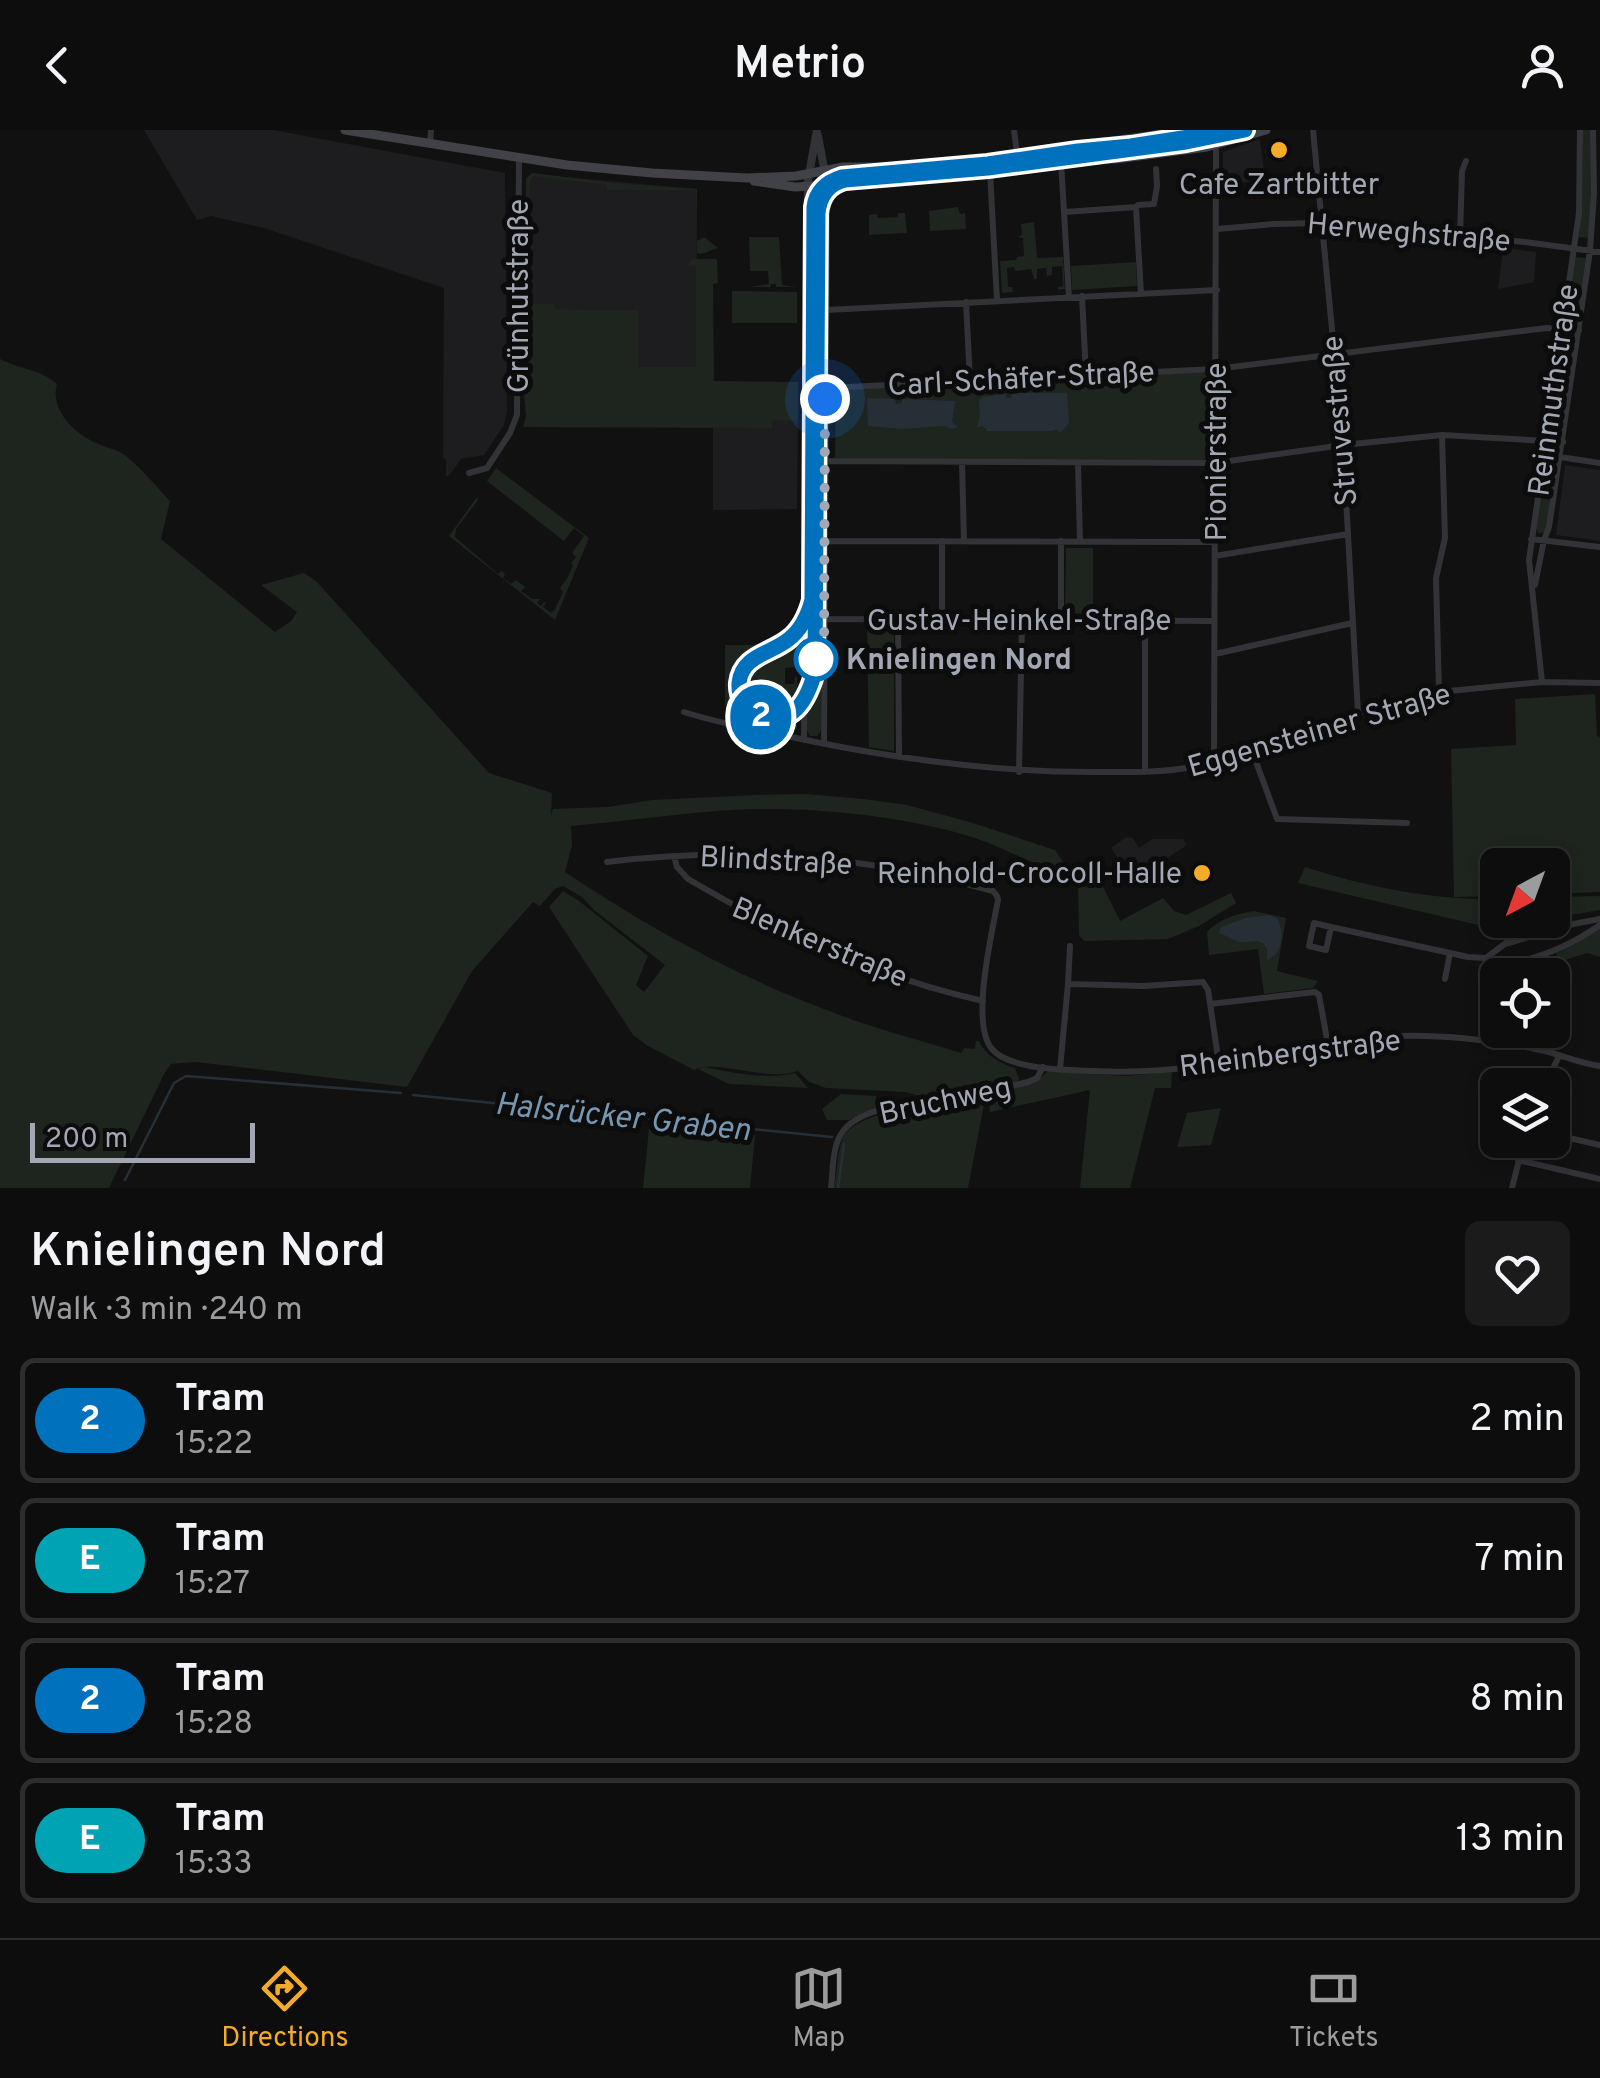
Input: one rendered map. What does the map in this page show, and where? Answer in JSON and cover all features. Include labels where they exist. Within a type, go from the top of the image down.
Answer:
[{"type":"main road","points":[[345,130],[636,172],[747,178],[810,174],[843,167],[926,167],[1191,130]]},
{"type":"main road","points":[[747,178],[767,184],[807,186],[906,181],[1216,145],[1266,130]]},
{"type":"main road","points":[[1214,133],[1216,145]]},
{"type":"street","points":[[430,144],[432,130]]},
{"type":"street","points":[[1014,130],[1017,155]]},
{"type":"street","name":"Struvestraße","points":[[1313,130],[1342,445],[1358,714]]},
{"type":"street","name":"Reinmuthstraße","points":[[1542,682],[1529,560],[1574,248],[1580,192],[1580,130]]},
{"type":"street","name":"Reinmuthstraße","points":[[1534,591],[1549,527],[1590,251],[1594,130]]},
{"type":"street","points":[[817,131],[825,171],[828,271],[824,744]]},
{"type":"street","points":[[804,740],[807,186],[817,131]]},
{"type":"street","name":"Pionierstraße","points":[[1214,760],[1216,145]]},
{"type":"street","name":"Grünhutstraße","points":[[469,473],[486,468],[513,429],[516,415],[519,158]]},
{"type":"street","points":[[1062,161],[1070,296]]},
{"type":"street","points":[[1460,236],[1462,171],[1466,161]]},
{"type":"street","points":[[1065,212],[1154,204],[1156,169]]},
{"type":"street","points":[[990,172],[997,300]]},
{"type":"street","points":[[1136,208],[1141,294]]},
{"type":"street","name":"Herweghstraße","points":[[1217,229],[1320,223],[1600,252]]},
{"type":"street","points":[[807,311],[1217,290]]},
{"type":"street","points":[[1082,296],[1086,375]]},
{"type":"street","points":[[966,302],[970,381]]},
{"type":"street","name":"Carl-Schäfer-Straße","points":[[826,388],[1216,369],[1561,327],[1579,330]]},
{"type":"street","points":[[825,461],[1215,464],[1442,435],[1562,442]]},
{"type":"street","points":[[1440,692],[1436,578],[1445,538],[1442,435]]},
{"type":"street","points":[[1560,457],[1600,462]]},
{"type":"street","points":[[962,462],[964,542]]},
{"type":"street","points":[[1078,463],[1080,542]]},
{"type":"street","points":[[1215,556],[1348,534]]},
{"type":"street","points":[[1531,539],[1600,547]]},
{"type":"street","points":[[806,540],[1215,542]]},
{"type":"street","points":[[942,540],[942,620]]},
{"type":"street","points":[[1060,620],[1061,542]]},
{"type":"street","name":"Gustav-Heinkel-Straße","points":[[825,619],[1214,621]]},
{"type":"street","points":[[898,619],[899,757]]},
{"type":"street","points":[[1019,772],[1022,620]]},
{"type":"street","points":[[1144,620],[1145,772]]},
{"type":"street","points":[[1214,654],[1352,623]]},
{"type":"street","name":"Eggensteiner Straße","points":[[684,712],[743,728],[899,757],[1019,772],[1145,772],[1174,771],[1440,692],[1542,682],[1600,682]]},
{"type":"street","points":[[1251,748],[1277,819],[1407,823]]},
{"type":"street","name":"Blindstraße","points":[[607,862],[764,854],[858,862],[953,880],[992,892],[998,900],[983,1001]]},
{"type":"street","name":"Blenkerstraße","points":[[674,856],[677,868],[688,879],[812,946],[899,978],[983,1001]]},
{"type":"street","points":[[1331,927],[1326,950],[1310,946],[1314,923],[1468,958],[1486,958],[1505,944],[1573,924],[1600,922]]},
{"type":"street","points":[[1534,958],[1554,951],[1600,922]]},
{"type":"street","points":[[1060,1069],[1070,946]]},
{"type":"street","points":[[1445,980],[1450,954]]},
{"type":"street","points":[[1068,984],[1144,986],[1199,981],[1208,986],[1219,1064]]},
{"type":"street","points":[[1210,1004],[1316,992],[1328,1045]]},
{"type":"street","name":"Rheinbergstraße","points":[[983,1001],[981,1019],[993,1051],[1004,1059],[1060,1069],[1134,1072],[1219,1064],[1381,1037],[1414,1036],[1493,1042],[1600,1066]]},
{"type":"street","points":[[1553,1068],[1559,1056]]},
{"type":"street","name":"Bruchweg","points":[[830,1188],[837,1144],[842,1132],[858,1120],[896,1106],[1028,1082],[1037,1078],[1043,1067]]},
{"type":"street","points":[[1570,1138],[1600,1145]]},
{"type":"street","points":[[1512,1188],[1518,1160],[1600,1179]]},
{"type":"shaded area","points":[[144,130],[273,130],[505,173],[507,412],[504,425],[484,455],[461,459],[446,476],[444,288],[264,228],[211,216],[197,220]]},
{"type":"shaded area","points":[[1583,130],[1591,130],[1589,238],[1579,237]]},
{"type":"shaded area","points":[[1260,139],[1265,180],[1223,185],[1223,152]]},
{"type":"shaded area","points":[[1129,145],[1126,156],[842,182],[842,173]]},
{"type":"shaded area","points":[[532,173],[697,189],[697,241],[704,237],[718,248],[697,253],[696,190],[607,190],[607,185],[534,176],[530,180],[526,216],[526,179]]},
{"type":"shaded area","points":[[530,174],[697,189],[696,367],[637,367],[637,310],[554,309],[553,304],[526,304],[526,179]]},
{"type":"shaded area","points":[[811,206],[821,206],[819,291],[812,286]]},
{"type":"shaded area","points":[[958,207],[960,214],[965,213],[966,229],[930,231],[929,211]]},
{"type":"shaded area","points":[[898,213],[905,213],[907,233],[869,235],[869,215],[898,217]]},
{"type":"shaded area","points":[[1034,222],[1037,258],[1063,257],[1065,289],[1058,290],[1063,286],[1062,266],[1052,267],[1052,275],[1047,276],[1046,268],[1037,269],[1037,279],[1031,269],[1015,271],[1014,267],[1007,268],[1008,287],[1013,292],[1002,293],[1000,261],[1024,256],[1023,238],[1018,237],[1022,235],[1021,224]]},
{"type":"shaded area","points":[[749,237],[779,237],[782,285],[797,287],[750,287],[769,284],[768,271],[750,271]]},
{"type":"shaded area","points":[[1503,248],[1536,252],[1534,282],[1498,289]]},
{"type":"shaded area","points":[[1575,257],[1586,258],[1576,324],[1565,323]]},
{"type":"shaded area","points":[[691,259],[717,259],[718,283],[713,284],[714,381],[798,382],[798,420],[773,420],[772,428],[523,427],[526,416],[521,359],[526,304],[554,304],[555,309],[638,310],[638,367],[696,367],[696,266],[688,265]]},
{"type":"shaded area","points":[[1136,262],[1137,286],[1072,290],[1071,266]]},
{"type":"shaded area","points":[[732,291],[797,292],[797,323],[732,323]]},
{"type":"shaded area","points":[[812,316],[822,321],[819,401],[808,401]]},
{"type":"shaded area","points":[[1563,336],[1576,337],[1560,438],[1549,436]]},
{"type":"shaded area","points":[[0,359],[44,375],[57,384],[59,409],[69,424],[90,440],[126,456],[170,501],[161,539],[275,632],[297,612],[261,585],[304,573],[317,582],[489,773],[552,793],[551,816],[553,809],[652,800],[805,794],[864,799],[907,805],[973,823],[1055,850],[1065,865],[1093,867],[1120,921],[1163,898],[1174,911],[1186,915],[1231,893],[1236,903],[1199,926],[1168,939],[1084,941],[1079,935],[1078,883],[989,843],[930,826],[838,812],[775,809],[571,826],[572,845],[565,872],[660,931],[760,982],[862,1023],[961,1053],[964,1048],[975,1049],[979,1041],[994,1058],[1015,1068],[1019,1079],[944,1097],[924,1097],[905,1092],[826,1088],[809,1082],[798,1071],[772,1074],[712,1067],[694,1070],[633,1035],[549,907],[563,891],[648,956],[636,985],[644,992],[665,965],[563,886],[540,906],[533,902],[472,971],[407,1087],[196,1062],[171,1064],[109,1188],[0,1188]]},
{"type":"shaded area","points":[[1203,372],[1209,379],[1209,454],[1203,460],[835,459],[836,390]]},
{"type":"shaded area","points":[[1012,393],[1067,393],[1069,423],[1060,433],[1057,429],[987,431],[983,426],[977,427],[982,397],[1006,394],[1006,398],[1011,398]]},
{"type":"shaded area","points":[[867,398],[895,399],[896,404],[902,403],[902,399],[955,401],[952,422],[958,427],[868,426]]},
{"type":"shaded area","points":[[811,406],[822,406],[818,533],[808,529]]},
{"type":"shaded area","points":[[773,420],[798,420],[797,509],[713,510],[713,427],[772,428]]},
{"type":"shaded area","points":[[1547,444],[1559,446],[1549,526],[1538,533],[1535,524]]},
{"type":"shaded area","points":[[1565,465],[1600,470],[1600,541],[1556,535]]},
{"type":"shaded area","points":[[496,468],[589,538],[555,620],[449,536],[477,497],[455,537],[498,574],[502,571],[503,578],[511,584],[516,580],[525,587],[521,591],[532,599],[540,599],[537,603],[541,606],[546,603],[543,607],[551,613],[555,609],[563,592],[560,588],[576,557],[572,553],[584,536],[574,528],[564,541],[487,481]]},
{"type":"shaded area","points":[[1066,548],[1093,548],[1093,614],[1065,613]]},
{"type":"shaded area","points":[[811,556],[818,556],[818,657],[807,657],[807,567],[811,567]]},
{"type":"shaded area","points":[[867,625],[894,625],[894,751],[869,747]]},
{"type":"shaded area","points":[[797,637],[797,667],[785,668],[785,684],[794,684],[797,677],[797,729],[740,721],[735,705],[725,705],[725,645],[767,645],[768,640]]},
{"type":"shaded area","points":[[807,662],[821,662],[821,731],[817,736],[810,736],[807,730]]},
{"type":"shaded area","points":[[1595,694],[1600,737],[1600,892],[1570,893],[1570,848],[1480,848],[1480,896],[1454,897],[1451,749],[1516,745],[1515,699]]},
{"type":"shaded area","points":[[1126,837],[1133,838],[1139,848],[1152,839],[1183,839],[1187,845],[1151,869],[1153,873],[1136,885],[1111,848]]},
{"type":"shaded area","points":[[1305,867],[1400,891],[1480,898],[1480,925],[1298,883]]},
{"type":"shaded area","points":[[1600,896],[1600,910],[1570,915],[1570,897]]},
{"type":"shaded area","points":[[1254,911],[1286,918],[1277,971],[1318,981],[1313,988],[1264,994],[1258,949],[1209,955],[1207,932],[1211,928]]},
{"type":"shaded area","points":[[1270,915],[1278,919],[1281,937],[1276,953],[1267,960],[1263,943],[1237,941],[1219,933],[1221,927],[1246,918]]},
{"type":"shaded area","points":[[1600,927],[1600,957],[1587,953],[1558,958],[1556,953]]},
{"type":"shaded area","points":[[698,1069],[761,1076],[795,1073],[808,1088],[729,1084]]},
{"type":"shaded area","points":[[1048,1071],[1125,1076],[1172,1072],[1171,1088],[1155,1088],[1130,1188],[1080,1188],[1090,1090],[990,1112],[988,1098],[995,1093],[1034,1081]]},
{"type":"shaded area","points":[[841,1094],[876,1096],[876,1108],[849,1120],[827,1120],[822,1109]]},
{"type":"shaded area","points":[[968,1097],[985,1099],[968,1188],[834,1188],[842,1140],[862,1121],[918,1105]]},
{"type":"shaded area","points":[[1221,1108],[1211,1145],[1177,1147],[1187,1113]]},
{"type":"shaded area","points":[[649,1129],[755,1135],[750,1188],[643,1188]]},
{"type":"waterway","name":"Halsrücker Graben","points":[[125,1180],[174,1083],[186,1076],[401,1093]]},
{"type":"waterway","name":"Halsrücker Graben","points":[[413,1095],[832,1137]]},
{"type":"waterway","name":"Halsrücker Graben","points":[[838,1188],[844,1144]]},
{"type":"tram line","name":"2","points":[[1233,130],[988,164],[842,177],[819,192],[814,207],[812,600],[802,626],[793,636],[756,656],[742,670],[740,691],[751,711],[771,719],[784,718],[804,700],[815,672],[818,213],[822,196],[845,180],[988,168],[1186,142],[1245,130]]},
{"type":"tram line","points":[[1234,130],[987,164],[841,177],[823,188],[814,207],[812,600],[795,634],[743,669],[741,694],[751,711],[772,719],[793,713],[806,697],[815,672],[818,213],[826,192],[845,180],[988,168],[1245,130]]},
{"type":"place","name":"Cafe Zartbitter","points":[[1279,150]]},
{"type":"place","name":"Knielingen Nord","points":[[816,659]]},
{"type":"place","name":"Reinhold-Crocoll-Halle","points":[[1202,873]]},
{"type":"route","points":[[816,659],[824,660],[825,399]]}]
